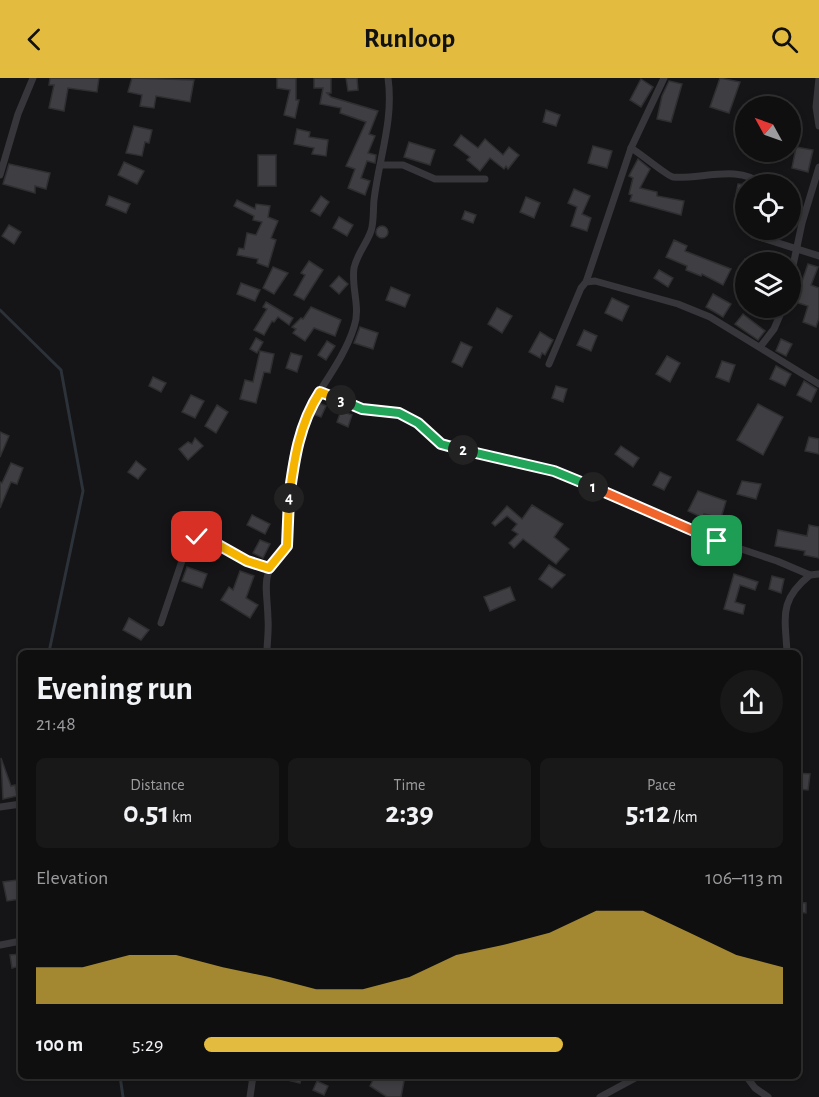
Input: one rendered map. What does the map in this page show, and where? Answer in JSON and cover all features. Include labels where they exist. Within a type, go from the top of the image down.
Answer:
[{"type":"street","points":[[0,175],[18,114],[33,78]]},
{"type":"street","points":[[267,650],[268,619],[264,585],[269,568],[287,546],[287,510],[300,432],[309,408],[355,326],[357,309],[354,272],[356,258],[372,230],[374,199],[382,165],[391,98],[388,78]]},
{"type":"street","points":[[549,364],[580,288],[586,282],[631,148],[664,78]]},
{"type":"street","points":[[819,78],[816,107],[819,126]]},
{"type":"street","points":[[631,148],[670,176],[735,175]]},
{"type":"street","points":[[382,165],[403,165],[435,179],[485,179]]},
{"type":"street","points":[[796,251],[819,167]]},
{"type":"street","points":[[766,240],[796,251],[819,256]]},
{"type":"street","points":[[586,282],[595,281],[678,304],[710,317],[819,384]]},
{"type":"street","points":[[760,347],[774,329],[779,318]]},
{"type":"street","points":[[320,392],[362,409],[399,413],[418,423],[441,444],[554,471],[717,541],[777,561],[810,575],[819,574]]},
{"type":"street","points":[[161,623],[188,543],[193,538],[205,539],[247,561],[269,568]]},
{"type":"street","points":[[787,650],[786,612],[789,596],[810,575]]},
{"type":"street","points":[[0,807],[18,804]]},
{"type":"street","points":[[0,945],[18,942]]},
{"type":"street","points":[[250,1097],[253,1079]]},
{"type":"street","points":[[600,1097],[633,1079]]},
{"type":"street","points":[[748,1079],[755,1088],[768,1097]]},
{"type":"building","points":[[50,78],[99,78],[97,92],[68,88],[64,111],[49,108],[54,85],[49,85]]},
{"type":"building","points":[[132,78],[194,80],[190,102],[156,96],[154,108],[140,106],[142,95],[128,92]]},
{"type":"building","points":[[277,78],[296,78],[296,100],[299,100],[295,118],[284,115],[290,90],[277,88]]},
{"type":"building","points":[[314,78],[331,78],[331,93],[327,93],[331,97],[378,111],[369,134],[375,136],[368,153],[376,155],[375,163],[367,161],[361,178],[370,181],[365,195],[348,188],[355,169],[346,166],[366,122],[340,113],[341,108],[320,104],[323,88],[314,88]]},
{"type":"building","points":[[346,78],[357,78],[358,90],[348,91]]},
{"type":"building","points":[[720,78],[740,82],[729,113],[710,107]]},
{"type":"building","points":[[641,79],[653,87],[641,107],[630,100]]},
{"type":"building","points":[[669,81],[682,84],[671,122],[657,119],[662,96]]},
{"type":"building","points":[[546,110],[560,115],[556,126],[543,122]]},
{"type":"building","points":[[134,126],[152,130],[149,143],[145,142],[142,156],[126,153]]},
{"type":"building","points":[[297,129],[310,132],[309,137],[328,140],[326,156],[312,154],[314,148],[294,144]]},
{"type":"building","points":[[461,135],[478,148],[485,139],[503,155],[509,147],[519,155],[508,169],[506,166],[504,169],[490,158],[480,171],[467,160],[470,157],[454,145]]},
{"type":"building","points":[[409,142],[435,150],[430,165],[404,157]]},
{"type":"building","points":[[593,146],[612,151],[607,168],[588,163]]},
{"type":"building","points":[[801,148],[813,150],[808,172],[792,168],[793,162],[801,162]]},
{"type":"building","points":[[258,155],[276,155],[276,186],[258,186]]},
{"type":"building","points":[[638,159],[650,169],[640,188],[657,192],[657,196],[684,201],[681,215],[630,201],[632,195],[629,194],[633,178],[629,176]]},
{"type":"building","points":[[124,162],[144,171],[137,184],[118,175]]},
{"type":"building","points":[[9,164],[50,173],[46,189],[35,186],[35,193],[3,184]]},
{"type":"building","points":[[574,189],[590,196],[582,214],[591,218],[587,231],[571,226],[577,207],[568,203]]},
{"type":"building","points":[[109,196],[130,204],[126,213],[106,205]]},
{"type":"building","points":[[321,196],[329,202],[320,216],[311,211]]},
{"type":"building","points":[[526,197],[540,203],[534,218],[520,212]]},
{"type":"building","points":[[237,200],[255,209],[256,204],[270,206],[268,217],[278,221],[271,238],[276,240],[268,267],[257,263],[258,259],[237,255],[239,248],[244,249],[247,233],[256,235],[262,222],[253,220],[254,216],[234,206]]},
{"type":"building","points":[[465,211],[476,215],[473,223],[462,219]]},
{"type":"building","points":[[339,217],[353,225],[347,236],[333,228]]},
{"type":"building","points":[[9,225],[21,232],[14,244],[2,236]]},
{"type":"building","points":[[382,226],[388,232],[382,238],[376,232]]},
{"type":"building","points":[[674,240],[687,246],[685,251],[731,269],[723,285],[702,274],[701,276],[686,270],[687,266],[666,257]]},
{"type":"building","points":[[309,261],[323,270],[304,300],[294,295],[305,275],[301,273]]},
{"type":"building","points":[[808,264],[818,267],[811,285],[819,288],[819,318],[816,327],[803,322],[808,306],[801,304],[801,284]]},
{"type":"building","points":[[273,267],[288,273],[274,294],[263,288]]},
{"type":"building","points":[[659,270],[673,278],[668,287],[654,278]]},
{"type":"building","points":[[339,276],[348,284],[339,294],[330,286]]},
{"type":"building","points":[[241,283],[260,290],[255,301],[237,294]]},
{"type":"building","points":[[391,287],[410,295],[405,307],[386,300]]},
{"type":"building","points":[[713,294],[731,304],[723,317],[706,307]]},
{"type":"building","points":[[612,298],[629,306],[622,321],[605,313]]},
{"type":"building","points":[[266,302],[293,318],[289,325],[278,317],[274,322],[272,321],[264,335],[254,330],[267,309],[263,307]]},
{"type":"building","points":[[311,307],[341,320],[335,336],[314,328],[305,341],[293,333],[296,329],[292,327],[301,318],[303,319]]},
{"type":"building","points":[[497,308],[512,316],[502,333],[488,324]]},
{"type":"building","points":[[740,318],[748,318],[765,331],[758,340],[735,324]]},
{"type":"building","points":[[360,327],[378,333],[373,349],[354,343]]},
{"type":"building","points":[[584,330],[597,336],[591,351],[577,345]]},
{"type":"building","points":[[540,332],[553,340],[545,355],[542,353],[540,358],[529,352]]},
{"type":"building","points":[[256,338],[263,342],[257,353],[250,349]]},
{"type":"building","points":[[781,339],[792,344],[786,356],[776,351]]},
{"type":"building","points":[[327,341],[335,346],[326,360],[318,355]]},
{"type":"building","points":[[461,342],[472,347],[462,367],[452,362]]},
{"type":"building","points":[[260,351],[274,354],[270,373],[264,372],[256,403],[240,399],[245,380],[253,382]]},
{"type":"building","points":[[291,353],[302,356],[297,372],[286,368]]},
{"type":"building","points":[[667,356],[680,363],[670,382],[656,374]]},
{"type":"building","points":[[722,361],[735,365],[729,382],[716,377]]},
{"type":"building","points":[[776,366],[791,374],[785,386],[770,379]]},
{"type":"building","points":[[153,377],[166,383],[161,392],[149,386]]},
{"type":"building","points":[[804,381],[817,389],[811,402],[797,395]]},
{"type":"building","points":[[556,386],[567,389],[563,402],[552,398]]},
{"type":"building","points":[[191,395],[204,401],[195,418],[182,412]]},
{"type":"building","points":[[319,403],[326,406],[321,417],[313,414]]},
{"type":"building","points":[[758,404],[783,417],[763,455],[737,440]]},
{"type":"building","points":[[217,405],[228,412],[216,433],[205,426]]},
{"type":"building","points":[[341,411],[352,415],[348,427],[337,422]]},
{"type":"building","points":[[0,432],[9,436],[0,457]]},
{"type":"building","points":[[809,437],[819,439],[819,454],[805,451]]},
{"type":"building","points":[[195,438],[203,446],[188,460],[179,449],[188,442],[192,444]]},
{"type":"building","points":[[621,446],[639,458],[633,467],[615,454]]},
{"type":"building","points":[[136,461],[146,469],[138,479],[128,472]]},
{"type":"building","points":[[11,463],[23,468],[17,484],[11,482],[0,508],[0,482],[2,483]]},
{"type":"building","points":[[660,472],[671,477],[664,490],[653,485]]},
{"type":"building","points":[[742,481],[761,484],[756,499],[737,494]]},
{"type":"building","points":[[698,491],[726,501],[721,518],[704,514],[703,518],[688,511]]},
{"type":"building","points":[[532,505],[563,524],[554,537],[569,549],[556,564],[523,539],[514,548],[509,543],[518,534],[512,530],[517,524],[507,516],[495,526],[492,523],[507,506],[522,519]]},
{"type":"building","points":[[252,515],[270,524],[265,534],[247,525]]},
{"type":"building","points":[[809,525],[819,527],[819,558],[804,555],[805,551],[775,546],[778,530],[807,536]]},
{"type":"building","points":[[260,540],[270,544],[263,558],[253,553]]},
{"type":"building","points":[[549,565],[565,575],[552,588],[539,579]]},
{"type":"building","points":[[187,567],[207,574],[202,588],[182,581]]},
{"type":"building","points":[[240,571],[254,576],[246,598],[258,605],[250,618],[221,600],[229,587],[233,590]]},
{"type":"building","points":[[734,574],[758,582],[755,590],[740,585],[735,602],[745,605],[743,614],[724,609]]},
{"type":"building","points":[[772,576],[784,579],[781,593],[769,589]]},
{"type":"building","points":[[510,587],[515,600],[490,611],[484,597]]},
{"type":"building","points":[[129,618],[149,630],[141,640],[123,630]]},
{"type":"building","points":[[1,758],[11,786],[15,785],[17,796],[3,799]]},
{"type":"building","points":[[801,773],[810,774],[808,790],[801,789]]},
{"type":"building","points":[[17,880],[18,899],[7,901],[3,882]]},
{"type":"building","points":[[801,902],[806,903],[806,913],[801,912]]},
{"type":"building","points":[[18,954],[18,967],[12,968],[10,955]]},
{"type":"building","points":[[283,1079],[301,1079],[300,1083]]},
{"type":"building","points":[[374,1079],[404,1079],[401,1097],[387,1097],[370,1086]]},
{"type":"building","points":[[317,1081],[328,1086],[324,1095],[313,1090]]},
{"type":"waterway","points":[[0,310],[61,370],[83,491],[49,650]]},
{"type":"waterway","points":[[120,1079],[123,1097]]},
{"type":"route","points":[[197,537],[215,543],[247,561],[269,568],[287,546],[287,510],[293,464],[300,432],[309,408],[320,392],[362,409],[399,413],[418,423],[441,444],[554,471],[624,499],[717,541]]}]
